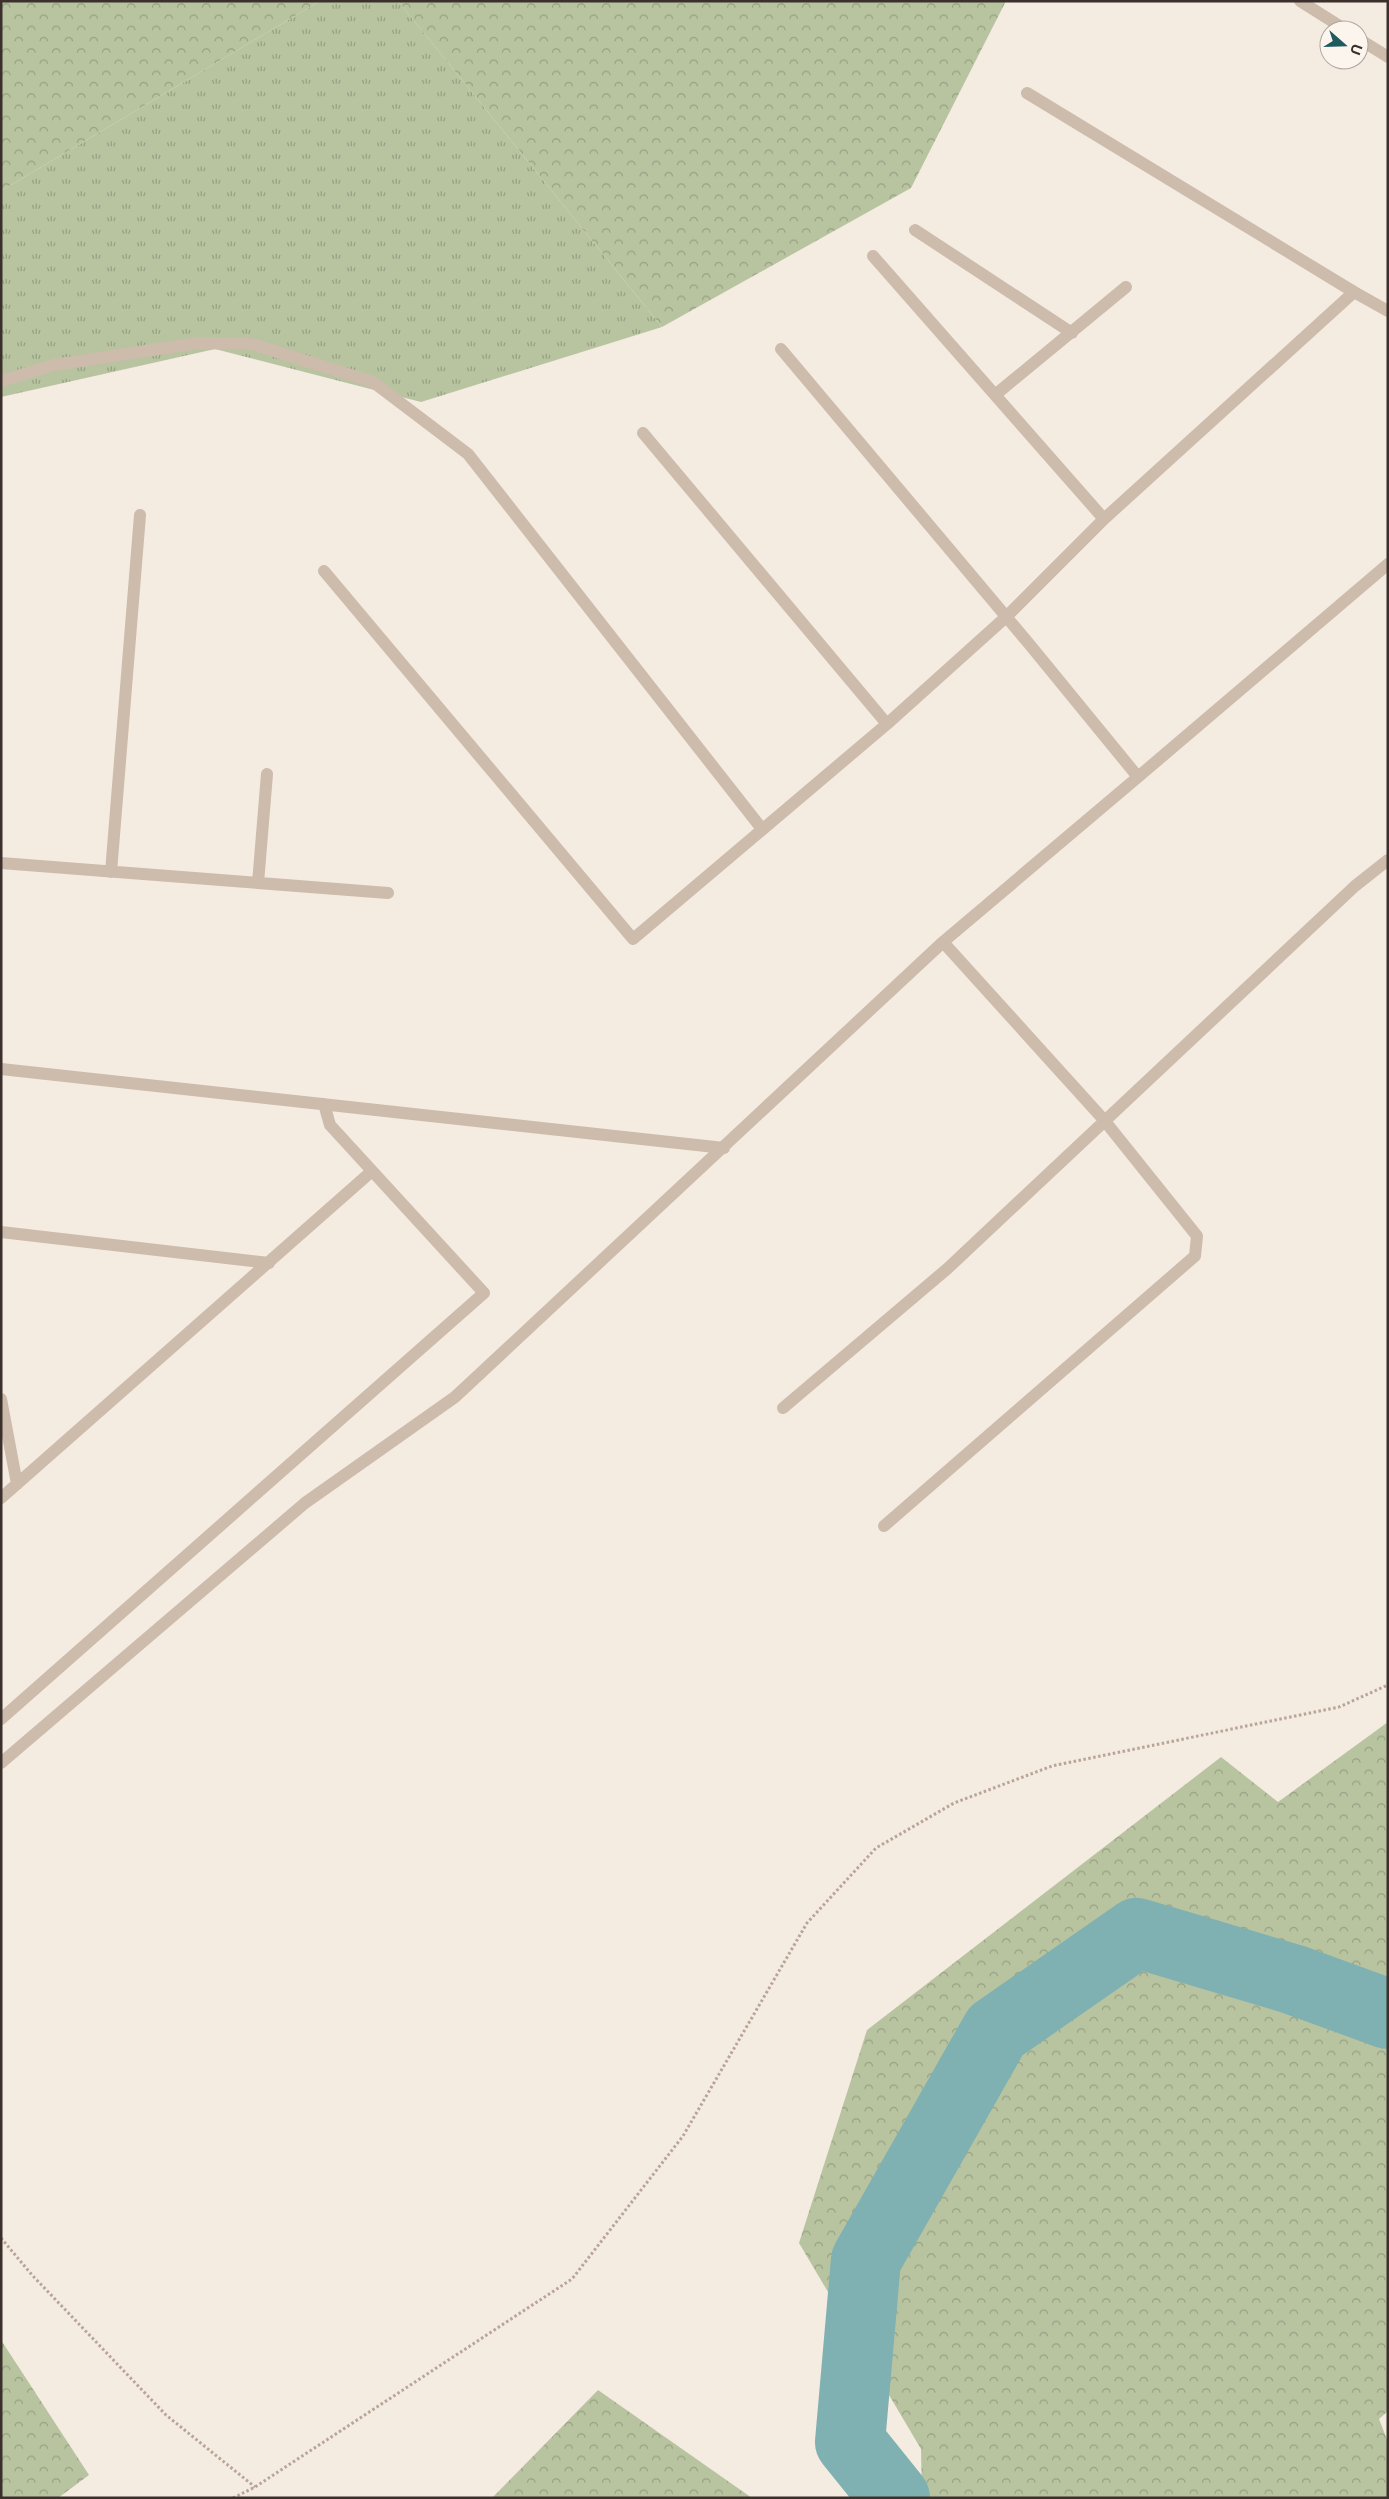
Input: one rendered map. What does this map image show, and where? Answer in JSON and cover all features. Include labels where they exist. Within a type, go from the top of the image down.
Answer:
[{"type":"street","points":[[1300,1],[1330,20]]},
{"type":"street","points":[[1369,45],[1388,57]]},
{"type":"street","points":[[1027,93],[1388,312]]},
{"type":"street","points":[[915,230],[1072,333]]},
{"type":"street","points":[[873,256],[1104,519]]},
{"type":"street","points":[[996,396],[1126,288]]},
{"type":"street","points":[[324,571],[633,939],[887,724],[1006,617],[1104,519],[1354,292]]},
{"type":"street","points":[[1,381],[54,364],[198,343],[252,344],[373,382],[468,454],[762,829]]},
{"type":"street","points":[[781,348],[1138,777]]},
{"type":"street","points":[[644,432],[887,724]]},
{"type":"street","points":[[111,872],[140,514]]},
{"type":"street","points":[[1,1763],[305,1503],[455,1397],[944,942],[1388,564]]},
{"type":"street","points":[[258,883],[267,774]]},
{"type":"street","points":[[783,1408],[947,1269],[1355,886],[1388,860]]},
{"type":"street","points":[[1,863],[388,893]]},
{"type":"street","points":[[884,1526],[1195,1256],[1197,1236],[1104,1120],[944,942]]},
{"type":"street","points":[[1,1069],[724,1148]]},
{"type":"street","points":[[1,1719],[484,1293],[330,1126],[324,1104]]},
{"type":"street","points":[[1,1498],[372,1171]]},
{"type":"street","points":[[1,1232],[269,1263]]},
{"type":"street","points":[[1,1399],[17,1484]]},
{"type":"path","points":[[233,2498],[255,2487],[572,2279],[683,2136],[807,1923],[876,1848],[954,1803],[1052,1766],[1339,1707],[1388,1684]]},
{"type":"path","points":[[1,2238],[32,2275],[166,2415],[255,2487]]},
{"type":"green space","points":[[1,1],[320,1],[1,191]]},
{"type":"green space","points":[[320,1],[398,1],[662,327],[421,402],[215,349],[1,397],[1,191]]},
{"type":"green space","points":[[398,1],[1006,1],[911,188],[662,327]]},
{"type":"green space","points":[[1388,1722],[1388,2411],[1379,2419],[1388,2442],[1388,2498],[922,2498],[921,2449],[799,2243],[867,2030],[1221,1757],[1278,1802]]},
{"type":"green space","points":[[1,2340],[89,2475],[58,2498],[1,2498]]},
{"type":"green space","points":[[598,2390],[752,2498],[492,2498]]},
{"type":"waterway","points":[[895,2498],[850,2442],[866,2260],[996,2031],[1137,1933],[1292,1979],[1388,2014]]}]
